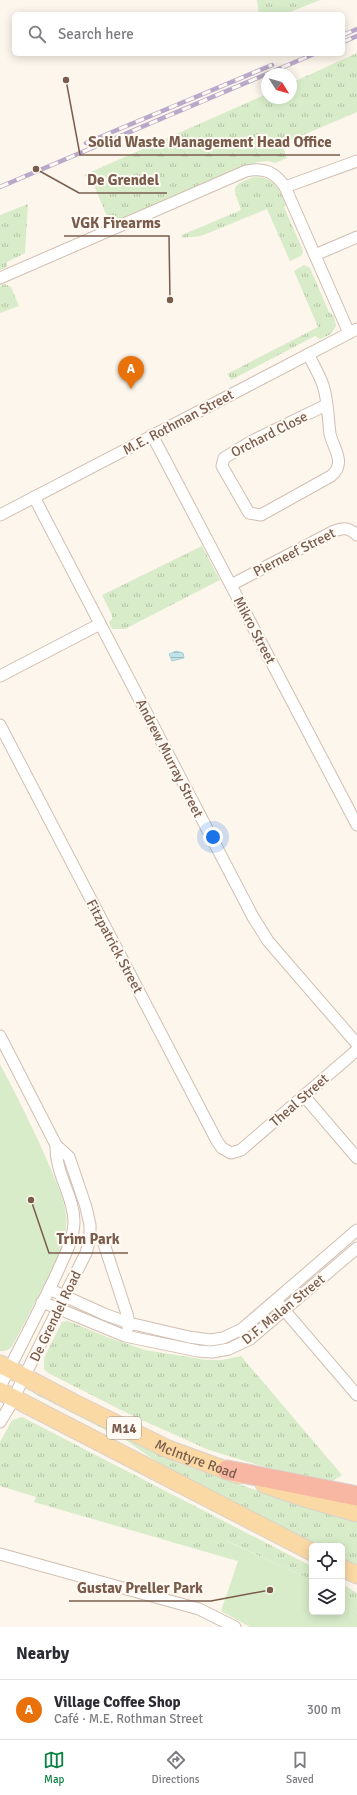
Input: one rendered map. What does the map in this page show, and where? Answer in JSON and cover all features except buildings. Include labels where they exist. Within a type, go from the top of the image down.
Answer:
[{"type":"highway","points":[[227,1470],[357,1496]]},
{"type":"main road","name":"McIntyre Road","points":[[4,1367],[74,1403],[168,1448],[301,1497],[357,1513]]},
{"type":"main road","name":"McIntyre Road","points":[[7,1394],[309,1550]]},
{"type":"main road","points":[[345,1569],[357,1575]]},
{"type":"street","points":[[285,187],[357,161]]},
{"type":"street","points":[[0,278],[246,170],[259,169],[271,172],[279,178],[285,187],[315,255],[353,331]]},
{"type":"street","points":[[315,255],[357,237]]},
{"type":"street","name":"M.E. Rothman Street","points":[[0,515],[353,331]]},
{"type":"street","name":"Orchard Close","points":[[308,354],[323,384],[331,437],[338,453],[338,462],[333,474],[260,515],[257,516],[249,513],[222,466],[224,458],[252,441],[326,405]]},
{"type":"street","name":"Mikro Street","points":[[152,435],[357,825]]},
{"type":"street","name":"Andrew Murray Street","points":[[34,497],[260,929],[268,941],[357,1044]]},
{"type":"street","name":"Pierneef Street","points":[[231,585],[334,531],[345,528],[350,529],[357,535]]},
{"type":"street","points":[[0,676],[100,624]]},
{"type":"street","name":"Fitzpatrick Street","points":[[0,725],[217,1141],[222,1148],[231,1153],[241,1150]]},
{"type":"street","name":"De Grendel Road","points":[[0,1036],[56,1145],[69,1157],[86,1206],[90,1225],[90,1238],[86,1253],[24,1377],[7,1394],[0,1422]]},
{"type":"street","name":"Theal Street","points":[[241,1150],[357,1050]]},
{"type":"street","points":[[304,1096],[357,1158]]},
{"type":"street","name":"De Grendel Road","points":[[0,1387],[4,1367],[49,1289],[73,1234],[74,1220],[72,1207],[57,1164],[56,1145]]},
{"type":"street","name":"D.F. Malan Street","points":[[49,1289],[104,1314],[129,1323],[189,1337],[210,1340],[223,1338],[233,1334],[276,1301],[357,1230]]},
{"type":"street","points":[[103,1241],[129,1323],[125,1336]]},
{"type":"street","name":"D.F. Malan Street","points":[[42,1302],[125,1336],[198,1351],[212,1352],[229,1349],[250,1339],[357,1248]]},
{"type":"street","points":[[276,1301],[357,1395]]},
{"type":"street","points":[[0,1554],[200,1609],[235,1627]]},
{"type":"green space","points":[[257,0],[320,0],[290,12],[259,12]]},
{"type":"green space","points":[[357,53],[357,112],[282,144],[287,158],[275,163],[268,161],[257,162],[116,221],[108,219],[94,185],[84,175],[261,97],[261,104],[297,104],[297,80]]},
{"type":"green space","points":[[254,177],[267,179],[279,189],[286,206],[284,207],[302,248],[303,252],[301,256],[290,261],[267,209],[201,236],[183,238],[182,235],[241,210],[236,197],[235,189],[240,183]]},
{"type":"green space","points":[[28,204],[25,253],[7,262],[7,267],[0,270],[0,215]]},
{"type":"green space","points":[[304,265],[310,268],[329,312],[334,316],[336,326],[331,334],[320,339],[315,336],[231,380],[227,374],[318,327],[294,271]]},
{"type":"green space","points":[[5,284],[11,287],[19,306],[0,313],[0,286]]},
{"type":"green space","points":[[202,546],[220,580],[125,629],[112,629],[109,622],[112,619],[112,615],[102,595]]},
{"type":"green space","points":[[0,1064],[50,1167],[62,1198],[66,1214],[64,1238],[59,1256],[13,1345],[8,1350],[4,1351],[0,1351]]},
{"type":"green space","points":[[68,1321],[107,1337],[145,1350],[207,1360],[222,1360],[241,1356],[342,1475],[331,1482],[265,1467],[209,1450],[133,1416],[48,1373],[44,1369],[44,1358],[62,1322]]},
{"type":"green space","points":[[34,1391],[180,1464],[267,1494],[357,1521],[357,1565],[345,1559],[345,1543],[313,1543],[160,1464],[127,1441],[33,1393]]},
{"type":"green space","points":[[22,1417],[309,1565],[309,1579],[227,1541],[220,1556],[34,1502],[36,1497],[0,1486],[0,1442],[12,1420]]},
{"type":"green space","points":[[226,1541],[309,1579],[309,1615],[345,1615],[345,1603],[357,1613],[357,1627],[250,1627],[221,1611],[238,1561],[220,1556]]},
{"type":"green space","points":[[345,1586],[357,1593],[357,1613],[345,1603]]},
{"type":"water","points":[[176,651],[183,653],[184,658],[172,661],[169,654]]},
{"type":"railway","points":[[345,34],[357,29]]},
{"type":"railway","points":[[345,41],[357,36]]},
{"type":"railway","points":[[0,187],[309,56]]},
{"type":"railway","points":[[86,143],[272,65]]},
{"type":"place","name":"Solid Waste Management Head Office","points":[[66,80]]},
{"type":"place","name":"De Grendel","points":[[36,169]]},
{"type":"place","name":"VGK Firearms","points":[[170,300]]},
{"type":"place","name":"Village Coffee Shop","points":[[131,389]]},
{"type":"place","name":"Trim Park","points":[[31,1200]]},
{"type":"place","name":"Gustav Preller Park","points":[[270,1590]]}]
